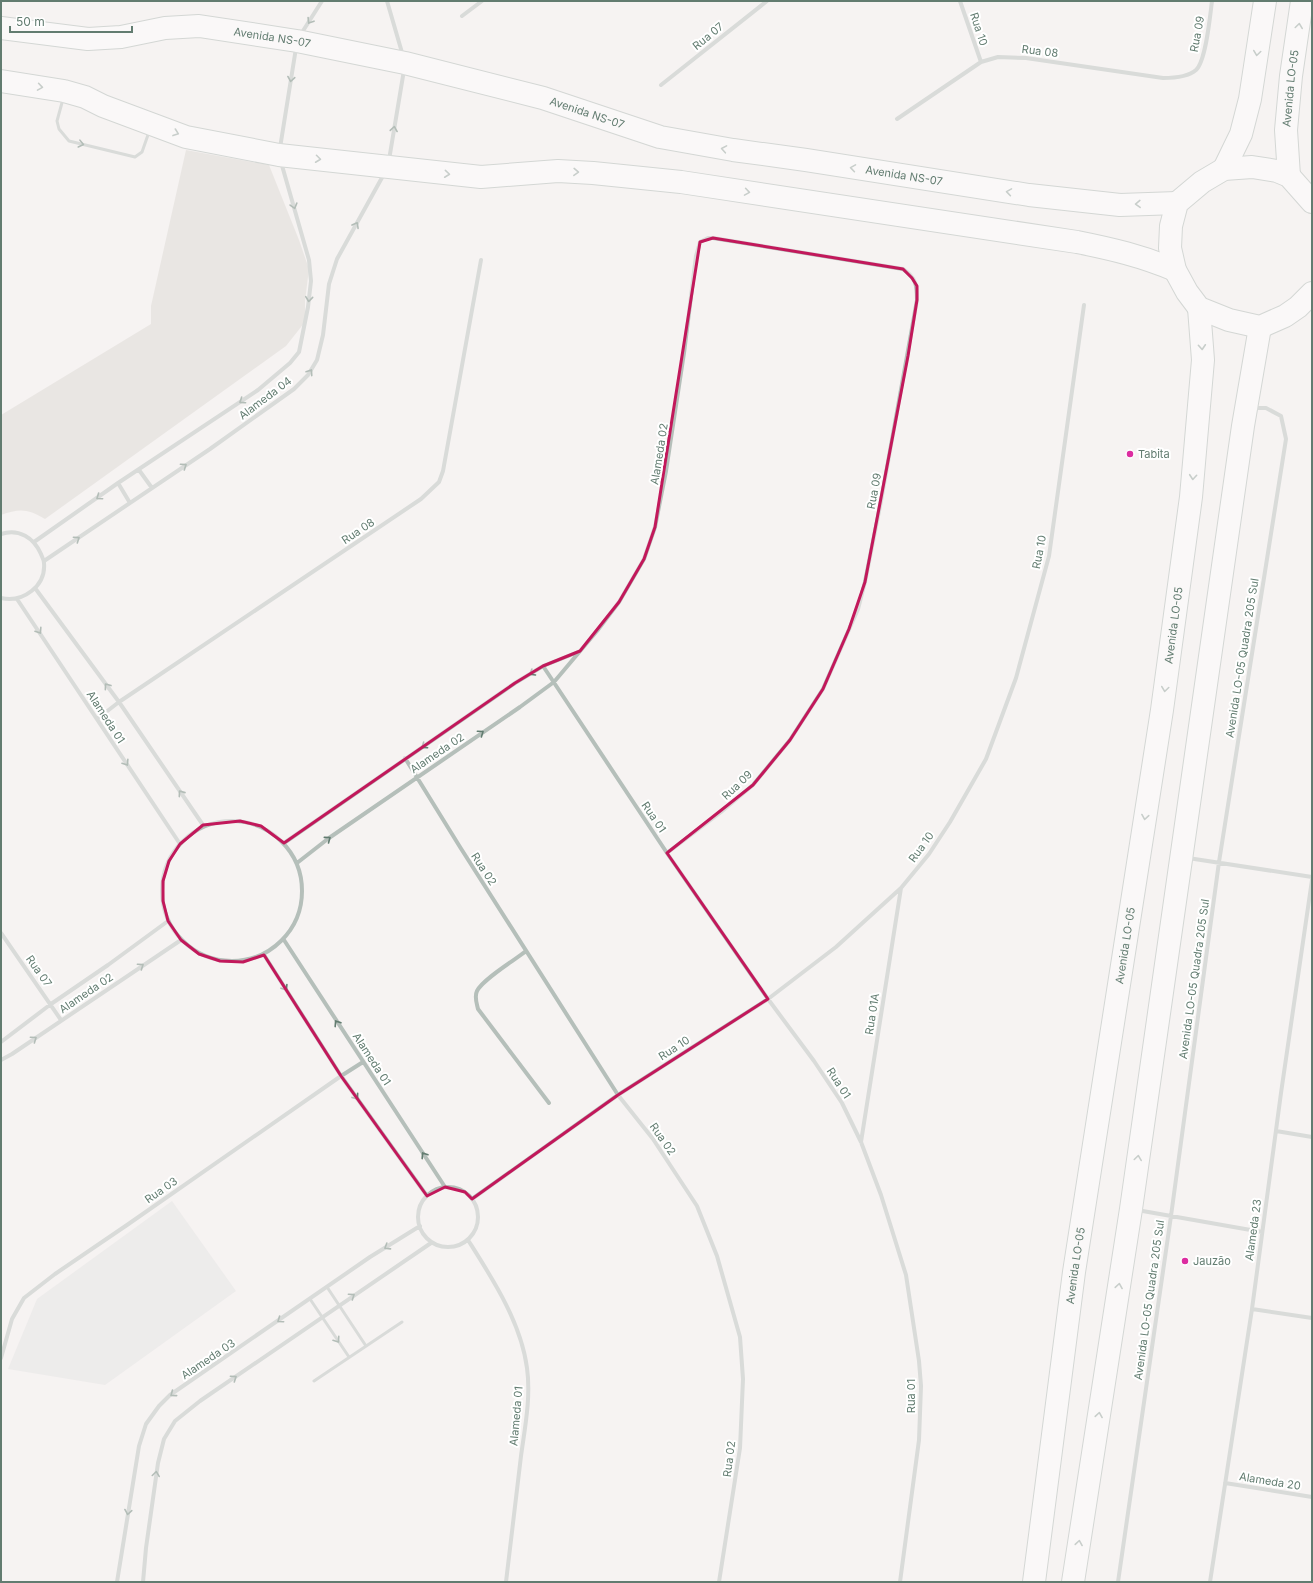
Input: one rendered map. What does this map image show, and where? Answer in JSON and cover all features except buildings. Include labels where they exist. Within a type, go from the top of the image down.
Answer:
[{"type":"main road","points":[[1224,169],[1241,134],[1250,99],[1264,1]]},
{"type":"main road","name":"Avenida LO-05","points":[[1289,176],[1286,130],[1291,76],[1302,1]]},
{"type":"main road","name":"Avenida NS-07","points":[[1,28],[88,39],[121,37],[165,28],[199,26],[297,41],[405,63],[543,98],[660,137],[733,150],[1029,195],[1120,205],[1177,203]]},
{"type":"main road","points":[[1,81],[64,91],[85,97],[103,106],[186,137],[279,155],[480,177],[558,171],[594,173],[681,182],[1077,242],[1147,259],[1174,270]]},
{"type":"main road","points":[[1312,202],[1289,176],[1263,168],[1252,167],[1224,169],[1202,182],[1177,203],[1171,226],[1170,248],[1174,270],[1198,308],[1229,320],[1260,327],[1285,316],[1298,307],[1312,293]]},
{"type":"main road","name":"Avenida LO-05","points":[[1034,1582],[1074,1272],[1162,710],[1191,497],[1203,360],[1198,308]]},
{"type":"main road","points":[[1073,1582],[1131,1209],[1246,408],[1260,327]]},
{"type":"street","points":[[279,155],[297,41],[322,1]]},
{"type":"street","points":[[387,1],[405,63],[388,168]]},
{"type":"street","points":[[462,16],[482,1]]},
{"type":"street","name":"Rua 07","points":[[661,85],[767,1]]},
{"type":"street","name":"Rua 10","points":[[960,1],[981,62]]},
{"type":"street","name":"Rua 09","points":[[1196,70],[1202,59],[1212,1]]},
{"type":"street","name":"Rua 08","points":[[897,119],[981,62],[1003,57],[1026,58],[1163,78],[1186,75],[1196,70]]},
{"type":"street","name":"Alameda 04","points":[[34,542],[258,390],[290,363],[299,352],[309,300],[311,281],[309,260],[279,155]]},
{"type":"street","name":"Alameda 04","points":[[44,561],[257,416],[294,389],[308,375],[317,360],[323,335],[329,284],[336,259],[388,168]]},
{"type":"street","name":"Rua 09","points":[[667,853],[721,812],[753,785],[790,740],[823,689],[858,608],[865,582],[917,300],[917,286],[912,278],[903,269],[713,238],[703,240]]},
{"type":"street","name":"Alameda 02","points":[[297,862],[329,838],[554,682],[597,631],[619,602],[644,559],[655,527],[666,471],[684,353],[696,256],[700,242],[703,240]]},
{"type":"street","name":"Rua 08","points":[[97,719],[119,702],[421,499],[439,482],[443,471],[481,260]]},
{"type":"street","name":"Rua 10","points":[[472,1199],[618,1095],[768,999],[836,947],[901,888],[929,854],[950,822],[986,760],[1016,678],[1049,556],[1084,305]]},
{"type":"street","name":"Avenida LO-05 Quadra 205 Sul","points":[[1118,1582],[1171,1216],[1219,862],[1286,439],[1281,416],[1266,408],[1246,408]]},
{"type":"street","points":[[139,470],[152,488]]},
{"type":"street","points":[[118,484],[130,503]]},
{"type":"street","points":[[1,534],[6,532],[26,536],[34,542],[44,561],[44,570],[41,580],[27,595],[17,599],[1,598]]},
{"type":"street","name":"Alameda 01","points":[[35,588],[119,702],[203,825]]},
{"type":"street","name":"Alameda 01","points":[[17,599],[180,844]]},
{"type":"street","name":"Alameda 02","points":[[284,844],[405,758],[515,683],[543,666],[580,651]]},
{"type":"street","name":"Rua 01","points":[[543,666],[581,726],[667,853],[768,999],[814,1061],[842,1103],[861,1142],[881,1195],[906,1275],[919,1361],[921,1386],[919,1440],[900,1582]]},
{"type":"street","name":"Rua 02","points":[[405,758],[460,848],[618,1095],[653,1139],[697,1206],[718,1256],[740,1337],[744,1379],[740,1448],[719,1582]]},
{"type":"street","points":[[240,821],[261,826],[284,844],[297,862],[301,877],[302,899],[297,921],[284,940],[264,955],[243,962],[220,961],[199,954],[181,940],[168,921],[163,901],[163,881],[169,861],[180,844],[203,825],[218,822],[240,821]]},
{"type":"street","points":[[1182,858],[1219,862],[1312,877]]},
{"type":"street","name":"Alameda 23","points":[[1210,1582],[1252,1309],[1312,880]]},
{"type":"street","name":"Rua 01A","points":[[861,1142],[901,888]]},
{"type":"street","name":"Alameda 02","points":[[1,1042],[51,1004],[168,921]]},
{"type":"street","name":"Rua 07","points":[[1,932],[61,1020]]},
{"type":"street","name":"Alameda 02","points":[[1,1060],[181,940]]},
{"type":"street","name":"Alameda 01","points":[[284,940],[445,1187]]},
{"type":"street","points":[[526,951],[486,981],[477,990],[476,997],[478,1009],[549,1103]]},
{"type":"street","points":[[264,955],[341,1076],[427,1196]]},
{"type":"street","name":"Rua 03","points":[[1,1358],[12,1319],[24,1298],[55,1274],[363,1062]]},
{"type":"street","points":[[1276,1131],[1312,1136]]},
{"type":"street","points":[[445,1187],[455,1188],[464,1192],[472,1199],[478,1216],[477,1225],[468,1240],[460,1245],[452,1247],[442,1247],[431,1243],[420,1226],[419,1213],[427,1196],[436,1190],[445,1187]]},
{"type":"street","points":[[1131,1209],[1262,1232]]},
{"type":"street","name":"Alameda 03","points":[[117,1582],[139,1446],[146,1424],[159,1406],[170,1395],[370,1257],[420,1226]]},
{"type":"street","name":"Alameda 01","points":[[468,1240],[498,1290],[518,1334],[527,1368],[528,1399],[506,1582]]},
{"type":"street","points":[[143,1582],[146,1548],[158,1463],[164,1439],[175,1421],[200,1401],[338,1305],[431,1243]]},
{"type":"street","points":[[1252,1309],[1312,1318]]},
{"type":"street","name":"Alameda 20","points":[[1225,1483],[1312,1497]]},
{"type":"lane","points":[[64,91],[57,121],[58,129],[69,141],[135,157],[142,152],[152,124]]},
{"type":"lane","points":[[327,1287],[366,1346]]},
{"type":"lane","points":[[310,1299],[349,1357]]},
{"type":"lane","points":[[314,1381],[402,1322]]},
{"type":"highlighted area","points":[[713,238],[903,269],[912,278],[917,286],[917,300],[908,356],[865,582],[849,629],[823,689],[790,740],[753,785],[667,853],[768,999],[618,1095],[472,1199],[465,1192],[445,1187],[427,1196],[341,1076],[264,955],[243,962],[220,961],[199,954],[181,940],[168,921],[163,901],[163,881],[169,861],[180,844],[203,825],[240,821],[261,826],[284,843],[515,683],[543,666],[580,651],[619,602],[644,559],[655,527],[700,242]]},
{"type":"shaded area","points":[[186,150],[269,165],[309,269],[305,301],[305,322],[286,346],[45,519],[29,511],[14,511],[1,515],[1,415],[151,324],[151,306]]},
{"type":"shaded area","points":[[172,1201],[236,1291],[105,1385],[8,1369],[37,1299]]},
{"type":"place","name":"Tabita","points":[[1130,454]]},
{"type":"place","name":"Jauzão","points":[[1185,1261]]}]
